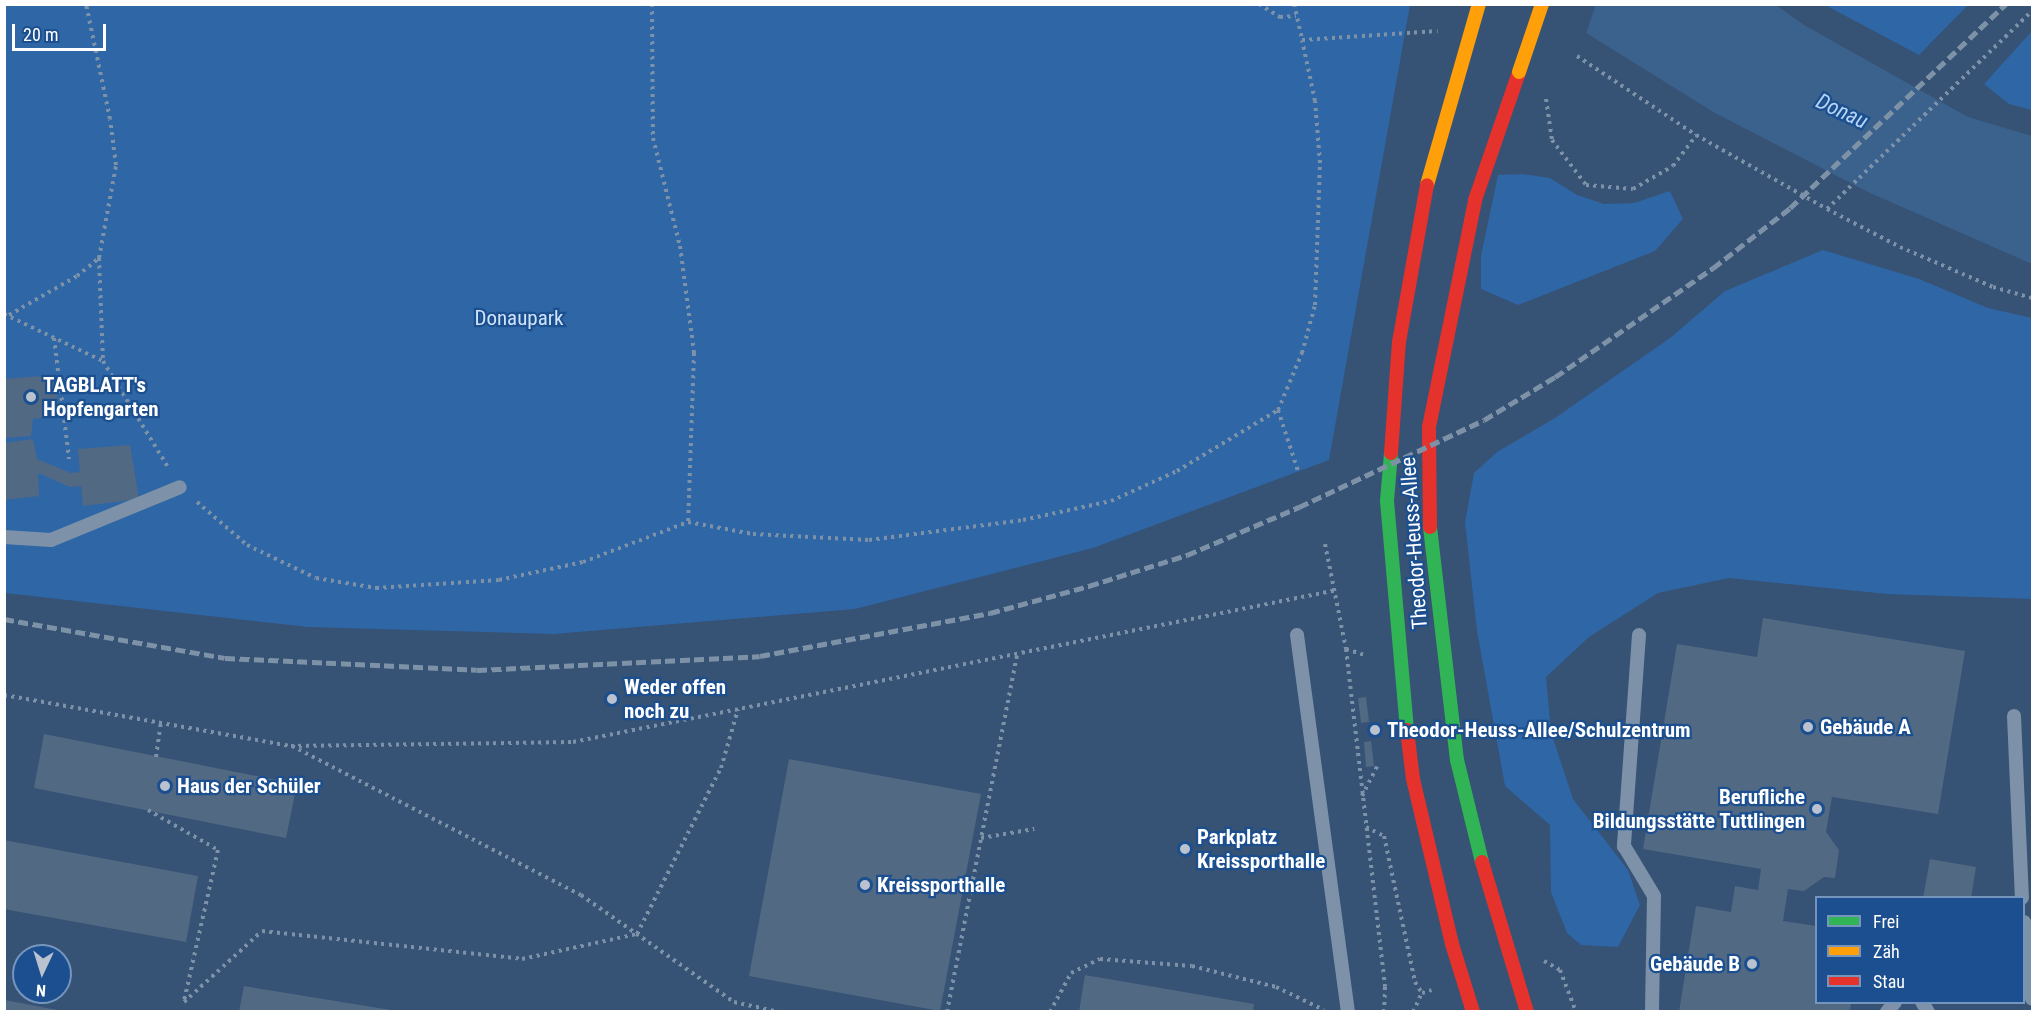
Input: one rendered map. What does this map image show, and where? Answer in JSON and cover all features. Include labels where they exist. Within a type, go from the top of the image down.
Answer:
[{"type":"main road","name":"Theodor-Heuss-Allee","points":[[1473,1011],[1452,944],[1413,779],[1399,658],[1387,501],[1399,342],[1429,174],[1479,4]]},
{"type":"main road","name":"Theodor-Heuss-Allee","points":[[1527,1011],[1479,853],[1457,760],[1434,585],[1427,492],[1429,427],[1475,200],[1542,4]]},
{"type":"lane","points":[[4,537],[51,540],[180,487]]},
{"type":"lane","points":[[1297,635],[1348,1011]]},
{"type":"lane","points":[[1639,635],[1624,846],[1654,896],[1652,1011]]},
{"type":"lane","points":[[2014,716],[2022,896]]},
{"type":"lane","points":[[2025,931],[2032,999]]},
{"type":"path","points":[[86,4],[110,119],[116,165],[99,258],[103,361],[180,487],[247,545],[316,578],[376,588],[499,580],[583,562],[688,522],[753,534],[869,540],[1023,520],[1111,501],[1177,471],[1278,411],[1302,353],[1315,294],[1320,163],[1315,101],[1294,4]]},
{"type":"path","points":[[652,4],[653,138],[680,246],[694,353],[688,522]]},
{"type":"path","points":[[1259,4],[1280,17],[1296,16]]},
{"type":"path","points":[[1827,209],[2032,11]]},
{"type":"path","points":[[1302,40],[1442,31]]},
{"type":"path","points":[[1577,56],[1696,135],[1827,209],[1900,247],[1993,287],[2032,298]]},
{"type":"path","points":[[1545,91],[1552,140],[1586,184],[1633,189],[1673,166],[1696,135]]},
{"type":"path","points":[[6,315],[77,276],[99,258]]},
{"type":"path","points":[[6,315],[103,361]]},
{"type":"path","points":[[54,338],[69,459]]},
{"type":"path","points":[[1278,411],[1298,471]]},
{"type":"path","points":[[1325,544],[1337,590],[1385,987],[1384,1011]]},
{"type":"path","points":[[4,695],[291,746],[573,742],[1337,590]]},
{"type":"path","points":[[947,1011],[1017,654]]},
{"type":"path","points":[[638,934],[721,768],[738,709]]},
{"type":"path","points":[[156,757],[161,723]]},
{"type":"path","points":[[291,746],[582,895],[734,1002],[779,1011]]},
{"type":"path","points":[[148,810],[218,850],[184,1002],[262,931],[522,959],[638,934]]},
{"type":"path","points":[[1365,827],[1384,836],[1415,982],[1422,993]]},
{"type":"path","points":[[981,838],[1034,830]]},
{"type":"path","points":[[1050,1011],[1071,972],[1100,959],[1192,966],[1276,987],[1327,1011]]},
{"type":"path","points":[[1537,961],[1549,962],[1560,970],[1576,1011]]},
{"type":"path","points":[[1413,1011],[1422,993],[1433,989]]},
{"type":"green space","name":"Donaupark","points":[[5,5],[1410,5],[1329,460],[1093,548],[855,609],[554,634],[308,627],[5,593]]},
{"type":"green space","points":[[1825,5],[1968,5],[1919,55]]},
{"type":"green space","points":[[2032,31],[2032,110],[2009,104],[1984,84]]},
{"type":"green space","points":[[1523,174],[1550,178],[1577,195],[1604,204],[1634,203],[1670,191],[1683,219],[1655,251],[1518,305],[1481,289],[1481,256],[1498,175]]},
{"type":"green space","points":[[1823,250],[1919,279],[1988,308],[2032,318],[2032,599],[1887,594],[1729,578],[1658,593],[1589,637],[1546,677],[1551,732],[1573,799],[1628,870],[1640,905],[1618,947],[1581,945],[1567,933],[1551,892],[1550,825],[1505,786],[1477,631],[1465,522],[1474,473],[1497,452],[1555,418],[1670,338],[1725,291]]},
{"type":"water","name":"Donau","points":[[1541,5],[1776,5],[1804,25],[1968,117],[2032,136],[2032,264],[1870,193],[1715,113]]},
{"type":"pier","points":[[1538,4],[1596,4],[1585,36]]},
{"type":"building","name":"TAGBLATT's Hopfengarten","points":[[55,375],[59,416],[33,419],[31,436],[4,438],[4,379]]},
{"type":"building","points":[[33,439],[37,459],[71,473],[80,472],[78,449],[130,445],[139,499],[83,506],[81,486],[70,487],[38,473],[39,496],[4,500],[4,443]]},
{"type":"building","name":"Gebäude A","points":[[1763,618],[1965,651],[1938,814],[1832,797],[1826,832],[1839,850],[1835,878],[1824,877],[1804,891],[1788,889],[1783,921],[1815,926],[1815,1004],[1851,1004],[1850,1012],[1679,1012],[1696,906],[1731,912],[1735,886],[1758,890],[1761,869],[1643,849],[1677,644],[1757,657]]},
{"type":"building","points":[[1366,697],[1369,722],[1361,723],[1358,698]]},
{"type":"building","name":"Haus der Schüler","points":[[44,734],[297,784],[286,838],[34,788]]},
{"type":"building","points":[[1371,741],[1374,766],[1366,767],[1364,742]]},
{"type":"building","name":"Kreissporthalle","points":[[789,759],[981,794],[940,1011],[749,976]]},
{"type":"building","points":[[4,840],[198,876],[186,942],[4,909]]},
{"type":"building","points":[[1930,859],[1976,867],[1971,896],[1923,896]]},
{"type":"building","points":[[1085,975],[1254,1004],[1253,1012],[1079,1012]]},
{"type":"building","points":[[244,986],[391,1010],[391,1012],[239,1012]]},
{"type":"building","points":[[5,1000],[12,1001],[12,1004],[26,1004],[57,1010],[57,1012],[5,1012]]},
{"type":"railway","points":[[4,619],[225,658],[477,670],[760,656],[990,613],[1089,586],[1187,555],[1299,507],[1484,420],[1555,377],[1713,268],[1790,208],[2006,4]]},
{"type":"traffic: fast","points":[[1391,453],[1387,501],[1407,730]]},
{"type":"traffic: fast","points":[[1430,527],[1457,760],[1482,862]]},
{"type":"traffic: slow","points":[[1427,185],[1479,4]]},
{"type":"traffic: slow","points":[[1519,72],[1542,4]]},
{"type":"traffic: jam","points":[[1430,527],[1429,427],[1475,200],[1519,72]]},
{"type":"traffic: jam","points":[[1391,453],[1399,342],[1427,185]]},
{"type":"traffic: jam","points":[[1407,730],[1413,779],[1452,944],[1473,1012]]},
{"type":"traffic: jam","points":[[1482,862],[1527,1012]]},
{"type":"place","name":"TAGBLATT's Hopfengarten","points":[[31,397]]},
{"type":"place","name":"Weder offen noch zu","points":[[612,699]]},
{"type":"place","name":"Gebäude A","points":[[1808,727]]},
{"type":"place","name":"Theodor-Heuss-Allee/Schulzentrum","points":[[1375,730]]},
{"type":"place","name":"Haus der Schüler","points":[[165,786]]},
{"type":"place","name":"Berufliche Bildungsstätte Tuttlingen","points":[[1817,809]]},
{"type":"place","name":"Parkplatz Kreissporthalle","points":[[1185,849]]},
{"type":"place","name":"Kreissporthalle","points":[[865,885]]},
{"type":"place","name":"Gebäude B","points":[[1752,964]]}]
